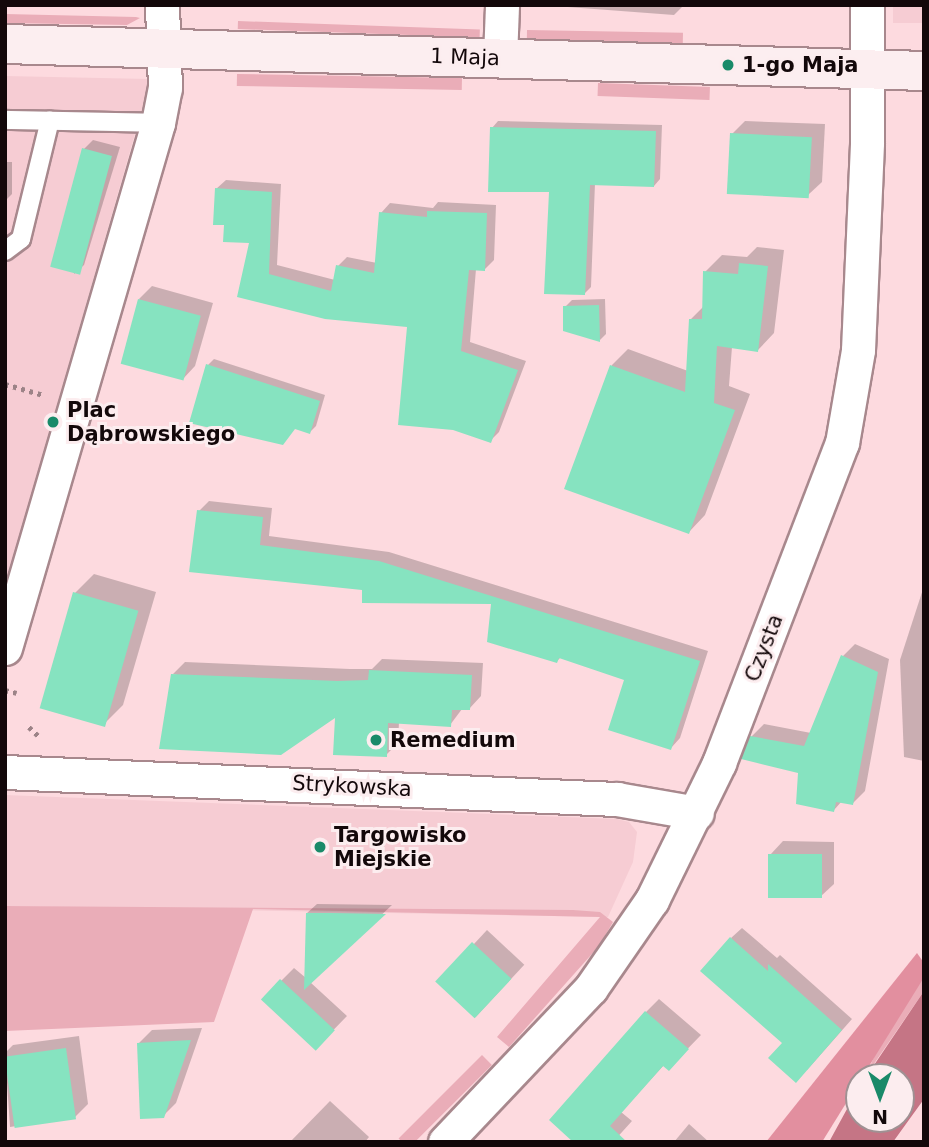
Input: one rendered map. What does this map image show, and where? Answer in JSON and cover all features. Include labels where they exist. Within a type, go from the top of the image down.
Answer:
[{"type":"main road","name":"1 Maja","points":[[5,44],[924,71]]},
{"type":"street","points":[[5,648],[158,123],[165,88],[162,5]]},
{"type":"street","points":[[500,58],[502,5]]},
{"type":"street","name":"Czysta","points":[[445,1142],[591,988],[639,922],[697,813],[842,443],[851,404],[860,310],[869,69],[867,5]]},
{"type":"street","name":"Strykowska","points":[[5,772],[617,799],[697,813]]},
{"type":"lane","points":[[5,120],[158,123]]},
{"type":"lane","points":[[5,251],[21,239],[50,120]]},
{"type":"path","points":[[5,384],[47,396]]},
{"type":"path","points":[[5,690],[17,693]]},
{"type":"path","points":[[29,727],[53,744]]},
{"type":"shaded area","points":[[893,5],[924,5],[924,23],[893,23]]},
{"type":"shaded area","points":[[5,14],[140,18],[127,25],[5,23]]},
{"type":"shaded area","points":[[238,21],[480,29],[480,37],[238,29]]},
{"type":"shaded area","points":[[527,30],[683,33],[683,47],[527,44]]},
{"type":"shaded area","points":[[237,74],[462,78],[462,90],[237,86]]},
{"type":"shaded area","points":[[5,76],[148,79],[149,85],[5,587]]},
{"type":"shaded area","points":[[598,83],[710,87],[709,100],[598,96]]},
{"type":"shaded area","name":"Targowisko Miejskie","points":[[5,795],[617,819],[629,822],[637,832],[633,862],[608,917],[5,906]]},
{"type":"shaded area","points":[[5,906],[573,910],[600,912],[613,922],[599,946],[509,1047],[497,1037],[600,917],[253,909],[214,1022],[5,1031]]},
{"type":"shaded area","points":[[917,953],[924,963],[923,979],[871,1063],[845,1063],[845,1105],[822,1142],[766,1142]]},
{"type":"shaded area","points":[[924,971],[924,991],[875,1063],[871,1063],[885,1033]]},
{"type":"shaded area","points":[[924,991],[924,1099],[915,1111],[915,1063],[875,1063]]},
{"type":"shaded area","points":[[482,1055],[492,1065],[415,1142],[402,1142],[399,1138]]},
{"type":"shaded area","points":[[845,1113],[845,1133],[899,1133],[893,1142],[829,1142]]},
{"type":"building","points":[[490,127],[656,131],[654,187],[590,185],[585,295],[544,294],[549,192],[488,192]]},
{"type":"building","points":[[730,133],[812,137],[809,198],[727,194]]},
{"type":"building","points":[[82,148],[112,156],[80,275],[50,267]]},
{"type":"building","points":[[215,188],[272,192],[269,274],[331,291],[336,265],[374,273],[379,212],[427,217],[427,211],[487,213],[485,271],[469,270],[461,351],[518,370],[491,443],[453,430],[398,425],[407,327],[325,319],[237,297],[249,243],[223,242],[224,225],[213,225]]},
{"type":"building","points":[[739,263],[768,266],[758,352],[717,346],[714,403],[735,410],[689,534],[564,489],[610,365],[685,392],[689,319],[702,319],[703,271],[738,274]]},
{"type":"building","points":[[138,299],[201,316],[183,381],[121,364]]},
{"type":"building","points":[[599,305],[600,342],[563,331],[563,306]]},
{"type":"building","points":[[206,364],[320,401],[310,434],[295,429],[283,445],[189,423]]},
{"type":"building","points":[[197,510],[263,517],[260,545],[379,561],[700,661],[671,750],[608,730],[624,680],[559,658],[557,663],[487,642],[491,604],[362,603],[362,590],[189,572]]},
{"type":"building","points":[[73,592],[138,611],[105,727],[40,708]]},
{"type":"building","points":[[841,655],[878,672],[853,805],[836,802],[834,812],[796,804],[798,773],[741,759],[750,736],[804,746]]},
{"type":"building","points":[[369,670],[472,675],[470,710],[452,710],[451,727],[388,723],[387,757],[333,755],[335,718],[281,755],[159,749],[171,674],[337,681],[368,680]]},
{"type":"building","points":[[768,854],[822,854],[822,898],[768,898]]},
{"type":"building","points":[[306,913],[331,913],[386,914],[304,990]]},
{"type":"building","points":[[730,937],[768,971],[768,964],[842,1030],[796,1083],[768,1058],[782,1043],[700,971]]},
{"type":"building","points":[[472,942],[511,979],[475,1018],[435,981]]},
{"type":"building","points":[[280,979],[335,1030],[316,1051],[261,999]]},
{"type":"building","points":[[645,1011],[689,1049],[669,1071],[663,1066],[610,1126],[627,1142],[573,1142],[549,1120]]},
{"type":"building","points":[[191,1040],[164,1118],[140,1119],[137,1043]]},
{"type":"building","points":[[66,1048],[76,1119],[15,1128],[5,1057]]},
{"type":"place","name":"1-go Maja","points":[[728,65]]},
{"type":"place","name":"Plac Dąbrowskiego","points":[[53,422]]},
{"type":"place","name":"Remedium","points":[[376,740]]},
{"type":"place","name":"Targowisko Miejskie","points":[[320,847]]}]
